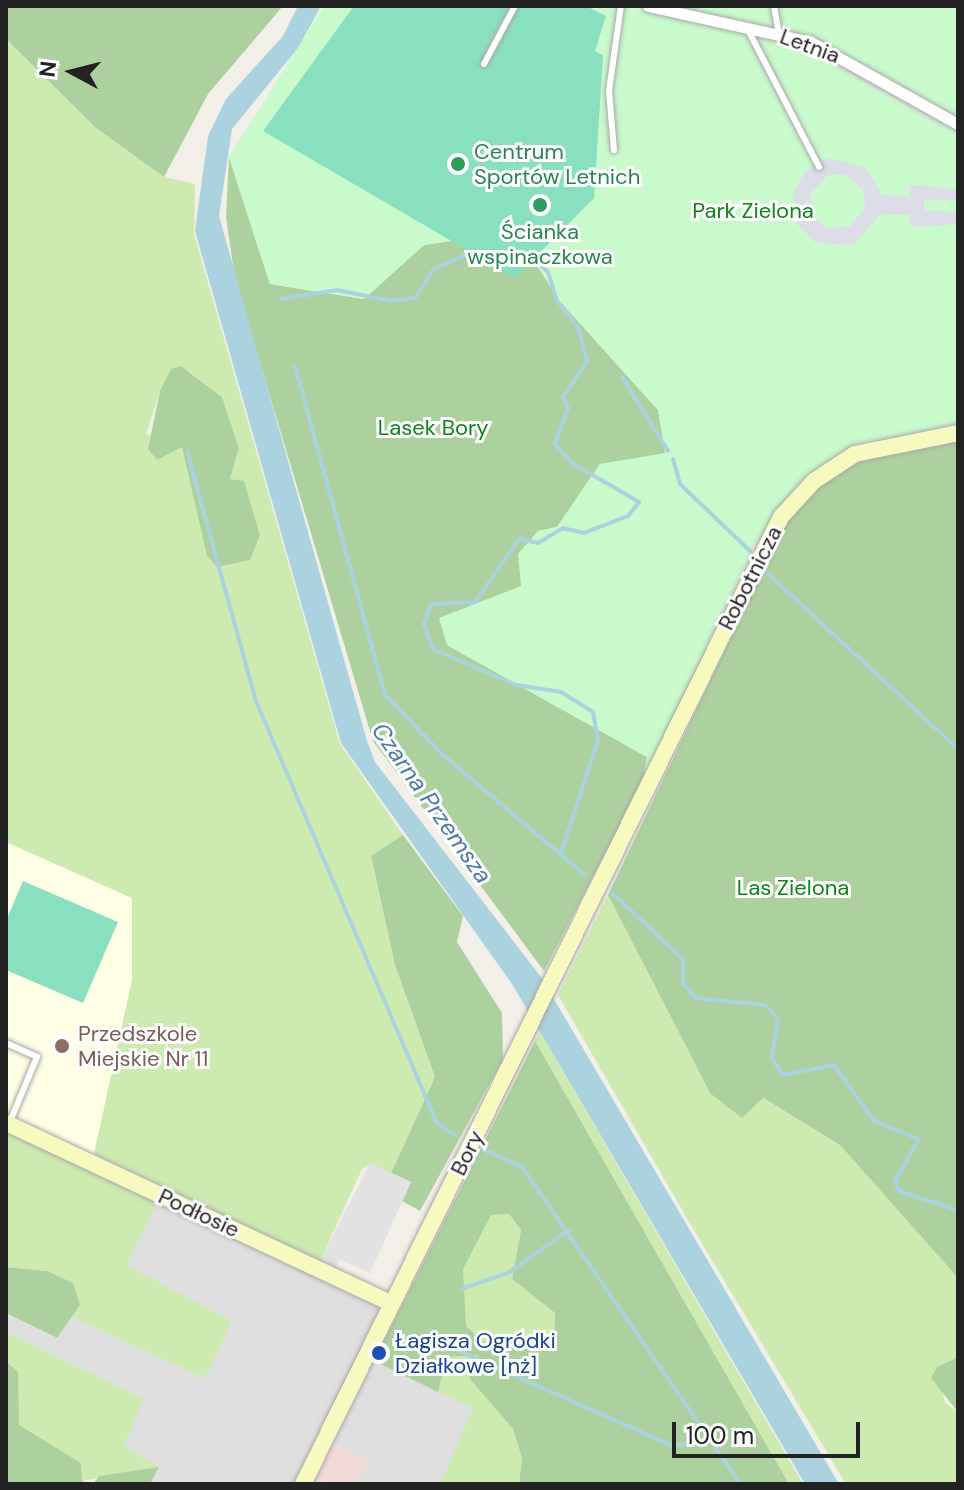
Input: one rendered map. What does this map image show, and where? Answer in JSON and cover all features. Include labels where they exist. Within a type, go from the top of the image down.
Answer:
[{"type":"street","name":"Letnia","points":[[648,6],[779,33],[833,51],[958,124]]},
{"type":"street","name":"Robotnicza","points":[[629,822],[792,504],[868,448],[958,433]]},
{"type":"street","name":"Bory","points":[[303,1484],[629,822]]},
{"type":"street","name":"Podłosie","points":[[7,1123],[392,1304]]},
{"type":"lane","points":[[484,64],[515,6]]},
{"type":"lane","points":[[614,150],[609,91],[621,6]]},
{"type":"lane","points":[[774,6],[779,33]]},
{"type":"lane","points":[[746,26],[819,167]]},
{"type":"lane","points":[[6,1043],[37,1057],[7,1123]]},
{"type":"shaded area","points":[[754,34],[808,46],[841,62],[958,135],[811,52]]},
{"type":"shaded area","points":[[830,158],[866,168],[882,195],[910,196],[909,186],[919,185],[958,190],[958,201],[924,200],[924,210],[958,212],[958,224],[917,227],[908,224],[910,215],[881,214],[853,245],[816,243],[797,224],[793,194],[805,171]],"holes":[[[845,174],[863,190],[865,207],[851,226],[827,228],[813,217],[811,193],[828,175]]]},
{"type":"shaded area","name":"Przedszkole Miejskie Nr 11","points":[[6,842],[133,898],[132,980],[94,1154],[6,1113]]},
{"type":"shaded area","points":[[370,1163],[411,1182],[370,1273],[340,1260],[336,1268],[320,1261]]},
{"type":"shaded area","points":[[161,1195],[388,1305],[301,1484],[150,1484],[159,1467],[124,1446],[144,1399],[6,1332],[6,1313],[56,1338],[68,1315],[205,1379],[232,1321],[125,1265]]},
{"type":"shaded area","points":[[374,1361],[474,1408],[440,1484],[355,1484],[369,1461],[333,1444]]},
{"type":"shaded area","points":[[333,1444],[369,1461],[355,1484],[315,1481]]},
{"type":"green space","points":[[6,6],[283,6],[208,94],[164,177],[96,128],[6,39]]},
{"type":"green space","name":"Park Zielona","points":[[324,6],[958,6],[958,425],[859,443],[800,483],[754,546],[643,780],[647,757],[447,645],[439,618],[521,586],[518,554],[538,531],[557,527],[600,464],[665,453],[658,410],[558,299],[516,231],[424,245],[364,299],[270,284],[229,157]]},
{"type":"green space","name":"Centrum Sportów Letnich","points":[[354,6],[586,6],[606,16],[595,51],[603,55],[594,198],[515,278],[263,131]]},
{"type":"green space","points":[[6,39],[96,128],[164,177],[195,184],[194,234],[340,744],[403,835],[371,857],[395,965],[435,1077],[391,1173],[370,1164],[362,1169],[320,1261],[94,1154],[132,980],[132,898],[6,842]],"holes":[[[189,371],[222,397],[239,448],[230,479],[244,482],[260,535],[207,555],[182,446],[146,434],[160,391]]]},
{"type":"green space","name":"Lasek Bory","points":[[229,157],[270,284],[364,299],[424,245],[516,231],[558,299],[658,410],[666,454],[600,464],[557,527],[538,531],[521,586],[447,645],[647,757],[643,780],[544,971],[373,741],[235,279],[226,217]]},
{"type":"green space","points":[[181,366],[222,397],[239,448],[230,479],[244,481],[260,535],[250,560],[217,567],[207,556],[182,447],[157,460],[148,449],[160,391],[171,369]]},
{"type":"green space","name":"Las Zielona","points":[[958,439],[958,1278],[840,1145],[763,1098],[742,1118],[710,1093],[608,895],[786,522],[825,480],[867,456]]},
{"type":"green space","points":[[403,835],[463,916],[457,942],[502,1013],[503,1059],[420,1211],[402,1201],[411,1182],[391,1173],[435,1077],[395,965],[371,856]]},
{"type":"green space","points":[[23,881],[118,922],[83,1003],[6,970],[6,921]]},
{"type":"green space","points":[[608,895],[710,1093],[762,1098],[840,1145],[958,1278],[958,1357],[937,1367],[945,1403],[958,1412],[958,1484],[846,1484],[688,1220],[558,995]]},
{"type":"green space","points":[[540,1032],[803,1484],[789,1484],[535,1041]]},
{"type":"green space","points":[[535,1041],[789,1484],[519,1484],[522,1458],[513,1429],[469,1378],[479,1355],[447,1357],[438,1392],[374,1361]],"holes":[[[509,1214],[521,1230],[512,1279],[555,1313],[554,1343],[536,1350],[486,1344],[466,1326],[463,1269],[491,1215]]]},
{"type":"green space","points":[[6,1131],[158,1201],[126,1265],[232,1321],[205,1379],[68,1315],[47,1271],[6,1267]]},
{"type":"green space","points":[[509,1214],[521,1230],[512,1279],[555,1313],[554,1343],[536,1350],[486,1344],[466,1326],[462,1269],[491,1215]]},
{"type":"green space","points":[[6,1267],[47,1271],[73,1283],[80,1305],[57,1338],[6,1313]]},
{"type":"green space","points":[[6,1332],[144,1399],[124,1446],[159,1467],[82,1481],[81,1463],[18,1425],[18,1372],[6,1361]]},
{"type":"green space","points":[[480,1354],[469,1378],[513,1429],[522,1458],[519,1484],[440,1484],[473,1408],[438,1392],[447,1357]]},
{"type":"green space","points":[[958,1357],[958,1412],[931,1378],[937,1367]]},
{"type":"green space","points":[[6,1361],[18,1372],[19,1425],[81,1463],[82,1481],[90,1484],[6,1484]]},
{"type":"green space","points":[[159,1467],[150,1484],[93,1484],[99,1476]]},
{"type":"water","points":[[298,6],[321,6],[298,48],[232,129],[219,216],[367,741],[375,762],[541,977],[839,1484],[805,1484],[512,984],[341,743],[195,231],[208,136],[226,99],[283,36]]},
{"type":"waterway","points":[[281,299],[337,290],[391,301],[415,298],[434,269],[470,253],[526,253],[548,272],[557,301],[578,327],[587,361],[563,397],[568,408],[555,444],[572,463],[639,502],[628,516],[584,533],[563,528],[538,543],[519,539],[475,602],[431,604],[424,624],[433,649],[516,685],[561,692],[593,712],[598,740],[560,856]]},
{"type":"waterway","points":[[295,366],[385,695],[443,755],[584,874]]},
{"type":"waterway","points":[[622,377],[668,451]]},
{"type":"waterway","points":[[187,451],[256,701],[437,1123],[455,1135]]},
{"type":"waterway","points":[[673,459],[680,484],[750,551]]},
{"type":"waterway","points":[[765,571],[958,749]]},
{"type":"waterway","points":[[612,893],[683,959],[683,983],[696,998],[765,1005],[778,1019],[772,1057],[782,1075],[834,1065],[874,1121],[919,1139],[895,1181],[899,1191],[958,1210]]},
{"type":"waterway","points":[[478,1147],[522,1167],[741,1484]]},
{"type":"waterway","points":[[461,1289],[508,1273],[569,1230]]},
{"type":"waterway","points":[[446,1345],[673,1446],[711,1439]]},
{"type":"place","name":"Centrum Sportów Letnich","points":[[458,164]]},
{"type":"place","name":"Ścianka wspinaczkowa","points":[[540,205]]},
{"type":"place","name":"Przedszkole Miejskie Nr 11","points":[[62,1046]]},
{"type":"place","name":"Łagisza Ogródki Działkowe [nż]","points":[[379,1353]]},
{"type":"water label","name":"Czarna Przemsza","points":[[432,803]]}]
